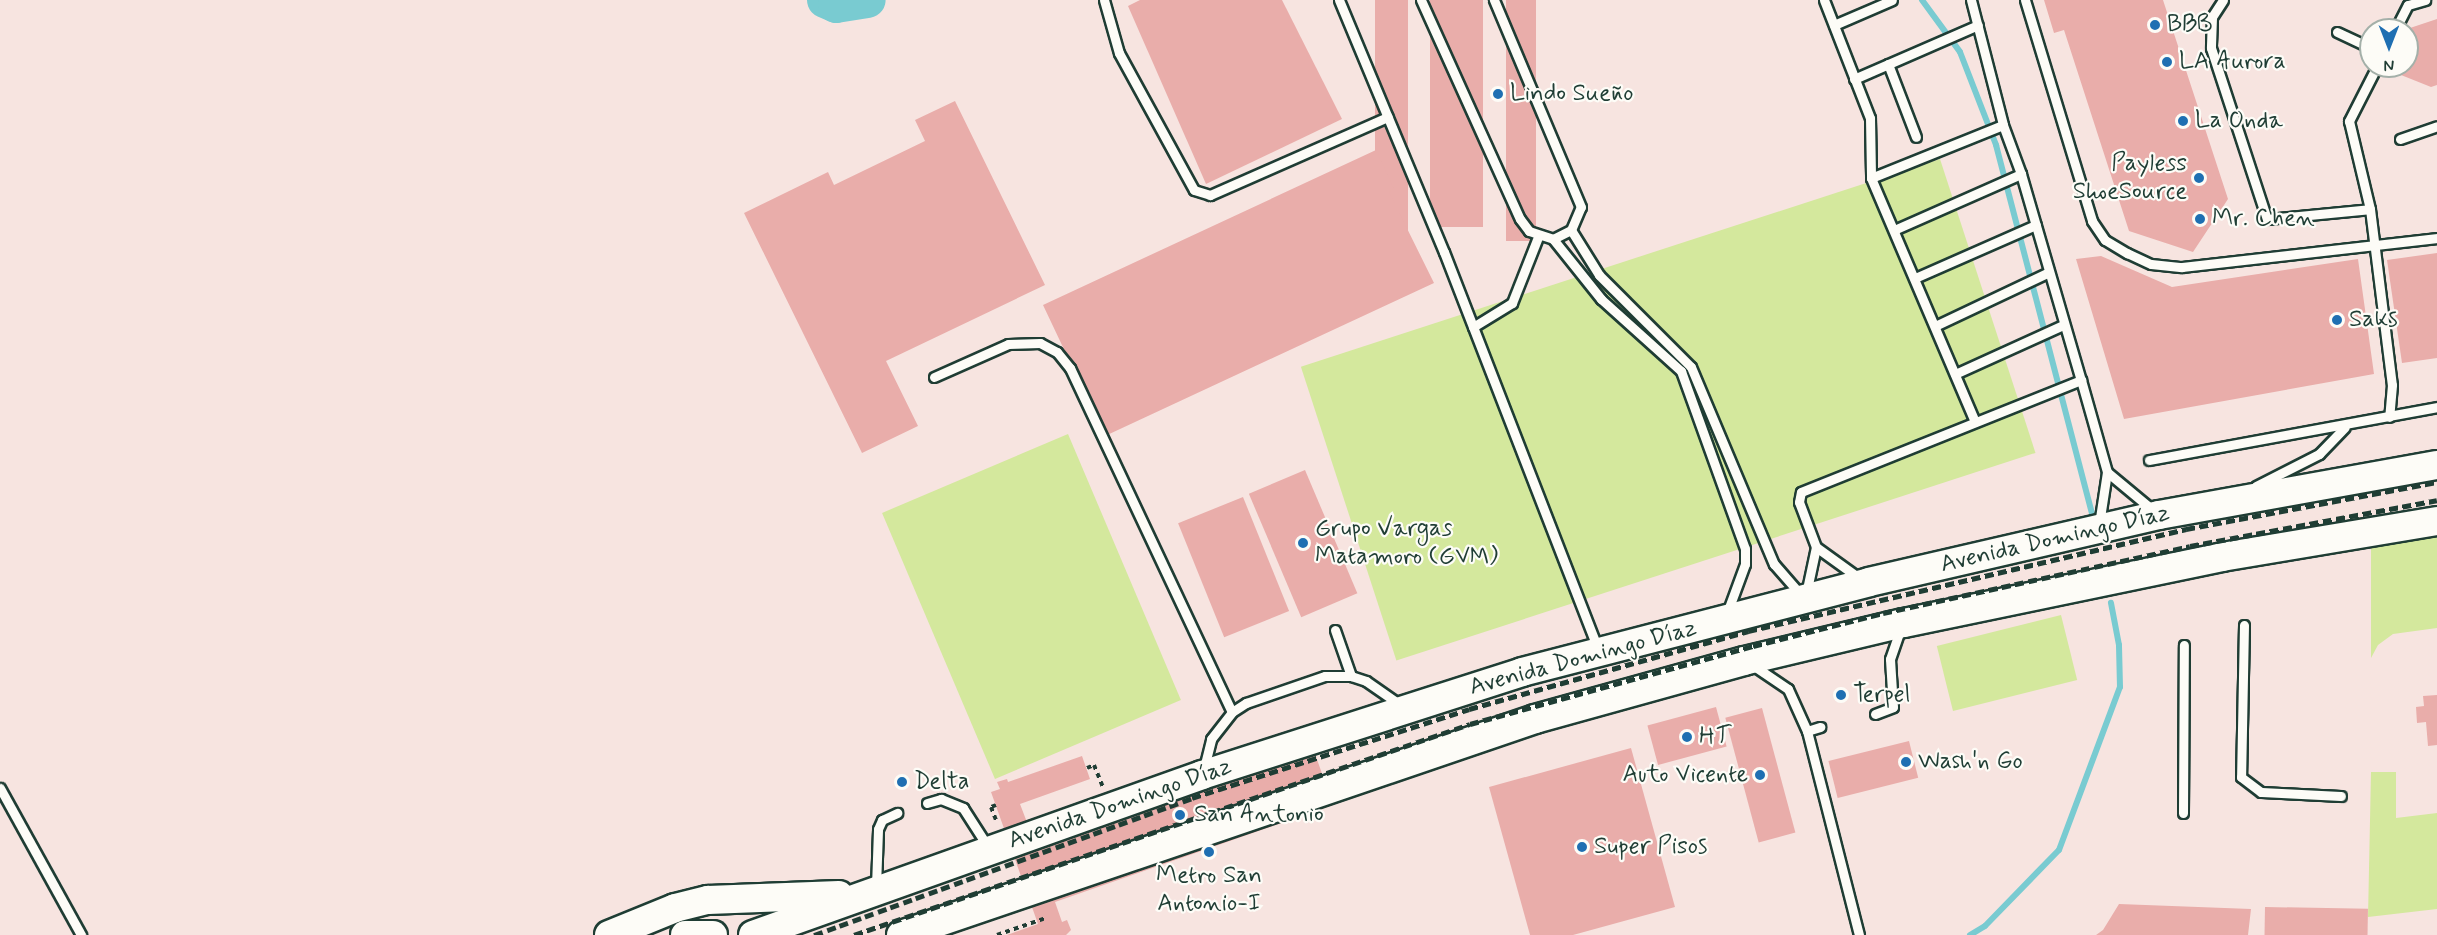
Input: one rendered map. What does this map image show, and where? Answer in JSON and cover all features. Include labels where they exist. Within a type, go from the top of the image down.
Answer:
[{"type":"main road","name":"Avenida Domingo Díaz","points":[[753,935],[1202,775],[1599,652],[1869,582],[2159,515],[2230,500],[2437,465]]},
{"type":"main road","name":"Avenida Domingo Díaz","points":[[901,935],[976,906],[1535,719],[1744,661],[1904,622],[2222,557],[2437,521]]},
{"type":"main road","points":[[609,935],[675,908],[708,900],[869,893]]},
{"type":"main road","points":[[936,935],[976,906]]},
{"type":"main road","points":[[685,935],[713,935]]},
{"type":"lane","points":[[1104,0],[1119,53],[1194,190],[1210,195],[1388,117]]},
{"type":"lane","points":[[1339,0],[1473,327],[1599,652]]},
{"type":"lane","points":[[1421,0],[1520,219],[1538,237],[1553,239],[1571,230],[1581,207],[1578,193],[1494,0]]},
{"type":"lane","points":[[1824,0],[1870,118],[1871,178],[1975,422]]},
{"type":"lane","points":[[1834,25],[1892,0]]},
{"type":"lane","points":[[1971,0],[2003,125],[2021,174],[2107,472],[2098,529]]},
{"type":"lane","points":[[2025,0],[2092,221],[2104,240],[2151,264],[2182,267],[2437,238]]},
{"type":"lane","points":[[2223,0],[2212,17],[2211,48],[2267,219],[2370,209]]},
{"type":"lane","points":[[2401,18],[2408,5],[2425,0]]},
{"type":"lane","points":[[1854,79],[1978,25]]},
{"type":"lane","points":[[2337,32],[2359,42]]},
{"type":"lane","points":[[1888,64],[1916,137]]},
{"type":"lane","points":[[2371,78],[2349,121],[2370,209],[2392,384],[2389,417]]},
{"type":"lane","points":[[1871,178],[2003,125]]},
{"type":"lane","points":[[2400,139],[2437,126]]},
{"type":"lane","points":[[1894,230],[2021,174]]},
{"type":"lane","points":[[1915,278],[2036,225]]},
{"type":"lane","points":[[1571,230],[1599,275],[1691,367],[1774,564],[1804,599]]},
{"type":"lane","points":[[1473,327],[1512,303],[1538,237]]},
{"type":"lane","points":[[1553,239],[1600,298],[1673,362],[1688,386],[1745,549],[1737,589],[1723,620]]},
{"type":"lane","points":[[1935,326],[2049,272]]},
{"type":"lane","points":[[1955,374],[2063,325]]},
{"type":"lane","points":[[934,377],[1008,344],[1040,343],[1057,352],[1070,368],[1232,712]]},
{"type":"lane","points":[[1869,582],[1851,574],[1816,547],[1799,502],[1801,492],[2081,380]]},
{"type":"lane","points":[[2149,460],[2345,426],[2437,407]]},
{"type":"lane","points":[[2230,500],[2319,454],[2345,426]]},
{"type":"lane","points":[[2107,472],[2159,515]]},
{"type":"lane","points":[[1804,599],[1816,547]]},
{"type":"lane","points":[[1875,714],[1893,707],[1890,659],[1904,622]]},
{"type":"lane","points":[[2244,624],[2241,777],[2260,792],[2341,796]]},
{"type":"lane","points":[[1335,630],[1351,676]]},
{"type":"lane","points":[[2183,813],[2184,645]]},
{"type":"lane","points":[[1744,661],[1788,689],[1807,731],[1858,935]]},
{"type":"lane","points":[[1202,775],[1211,740],[1232,712],[1325,676],[1351,676],[1366,681],[1406,710]]},
{"type":"lane","points":[[1807,731],[1820,727]]},
{"type":"lane","points":[[0,788],[81,935]]},
{"type":"lane","points":[[927,803],[941,799],[963,808],[989,849]]},
{"type":"lane","points":[[869,893],[878,829],[882,820],[897,813]]},
{"type":"path","points":[[1087,768],[1094,765]]},
{"type":"path","points":[[998,935],[1046,918]]},
{"type":"green space","points":[[1940,159],[2035,453],[1396,661],[1301,367]]},
{"type":"green space","points":[[1068,434],[1181,700],[995,779],[882,513]]},
{"type":"green space","points":[[2437,536],[2437,628],[2393,634],[2378,645],[2371,658],[2371,545]]},
{"type":"green space","points":[[2061,615],[2077,680],[1953,711],[1937,646]]},
{"type":"green space","points":[[2371,772],[2396,772],[2396,818],[2437,813],[2437,909],[2368,917]]},
{"type":"building","points":[[1140,0],[1282,0],[1342,119],[1206,184],[1128,6]]},
{"type":"building","points":[[1375,0],[1408,0],[1408,277],[1375,277]]},
{"type":"building","points":[[1430,0],[1483,0],[1483,227],[1430,227]]},
{"type":"building","points":[[1506,0],[1536,0],[1536,241],[1506,241]]},
{"type":"building","points":[[2044,0],[2163,0],[2228,199],[2193,252],[2129,231],[2064,30],[2054,33]]},
{"type":"building","points":[[2437,19],[2437,85],[2431,87],[2408,78],[2419,78],[2419,25]]},
{"type":"building","points":[[955,101],[1045,285],[886,361],[918,426],[862,453],[744,213],[828,172],[834,185],[925,141],[915,120]]},
{"type":"building","points":[[1376,150],[1394,189],[1389,192],[1434,283],[1105,436],[1043,305]]},
{"type":"building","points":[[2437,253],[2437,358],[2402,363],[2387,260]]},
{"type":"building","points":[[2101,256],[2172,287],[2358,259],[2374,374],[2124,419],[2076,259]]},
{"type":"building","name":"Grupo Vargas Matamoro (GVM)","points":[[1305,470],[1357,593],[1301,617],[1249,494]]},
{"type":"building","points":[[1243,497],[1289,611],[1224,637],[1178,523]]},
{"type":"building","points":[[2437,695],[2437,745],[2428,746],[2426,722],[2417,723],[2416,707],[2424,706],[2423,696]]},
{"type":"building","name":"HT","points":[[1716,707],[1727,747],[1658,765],[1647,725]]},
{"type":"building","name":"Auto Vicente","points":[[1762,708],[1795,833],[1759,842],[1725,718]]},
{"type":"building","name":"San Antonio","points":[[1306,728],[1333,805],[1055,902],[1062,922],[1067,920],[1071,930],[1066,935],[1007,935],[1038,924],[991,792],[1000,789],[997,782],[1007,779],[1008,782],[1082,756],[1090,779],[1020,804],[1028,825]]},
{"type":"building","points":[[1909,741],[1918,778],[1838,798],[1828,761]]},
{"type":"building","name":"Super Pisos","points":[[1631,748],[1675,907],[1573,935],[1530,935],[1489,787]]},
{"type":"building","points":[[2119,904],[2251,909],[2248,935],[2096,935],[2103,930]]},
{"type":"building","points":[[2265,907],[2368,909],[2368,935],[2265,935]]},
{"type":"waterway","points":[[825,0],[836,5],[868,0]]},
{"type":"waterway","points":[[1922,0],[1960,52],[1996,145],[2093,517]]},
{"type":"waterway","points":[[1970,935],[1985,926],[2059,850],[2120,687],[2119,645],[2111,603]]},
{"type":"railway","points":[[814,935],[1192,798],[1469,709],[1748,631],[2186,529],[2437,482]]},
{"type":"railway","points":[[854,935],[1470,724],[1753,646],[1883,613],[2190,546],[2437,500]]},
{"type":"place","name":"BBB","points":[[2155,25]]},
{"type":"place","name":"LA Aurora","points":[[2167,62]]},
{"type":"place","name":"Lindo Sueño","points":[[1498,94]]},
{"type":"place","name":"La Onda","points":[[2183,121]]},
{"type":"place","name":"Payless ShoeSource","points":[[2199,178]]},
{"type":"place","name":"Mr. Chen","points":[[2200,219]]},
{"type":"place","name":"Saks","points":[[2337,320]]},
{"type":"place","name":"Grupo Vargas Matamoro (GVM)","points":[[1303,543]]},
{"type":"place","name":"Terpel","points":[[1841,695]]},
{"type":"place","name":"HT","points":[[1687,737]]},
{"type":"place","name":"Wash'n Go","points":[[1906,762]]},
{"type":"place","name":"Auto Vicente","points":[[1760,775]]},
{"type":"place","name":"Delta","points":[[902,782]]},
{"type":"place","name":"San Antonio","points":[[1180,815]]},
{"type":"place","name":"Super Pisos","points":[[1582,847]]},
{"type":"place","name":"Metro San Antonio-I","points":[[1209,852]]}]
